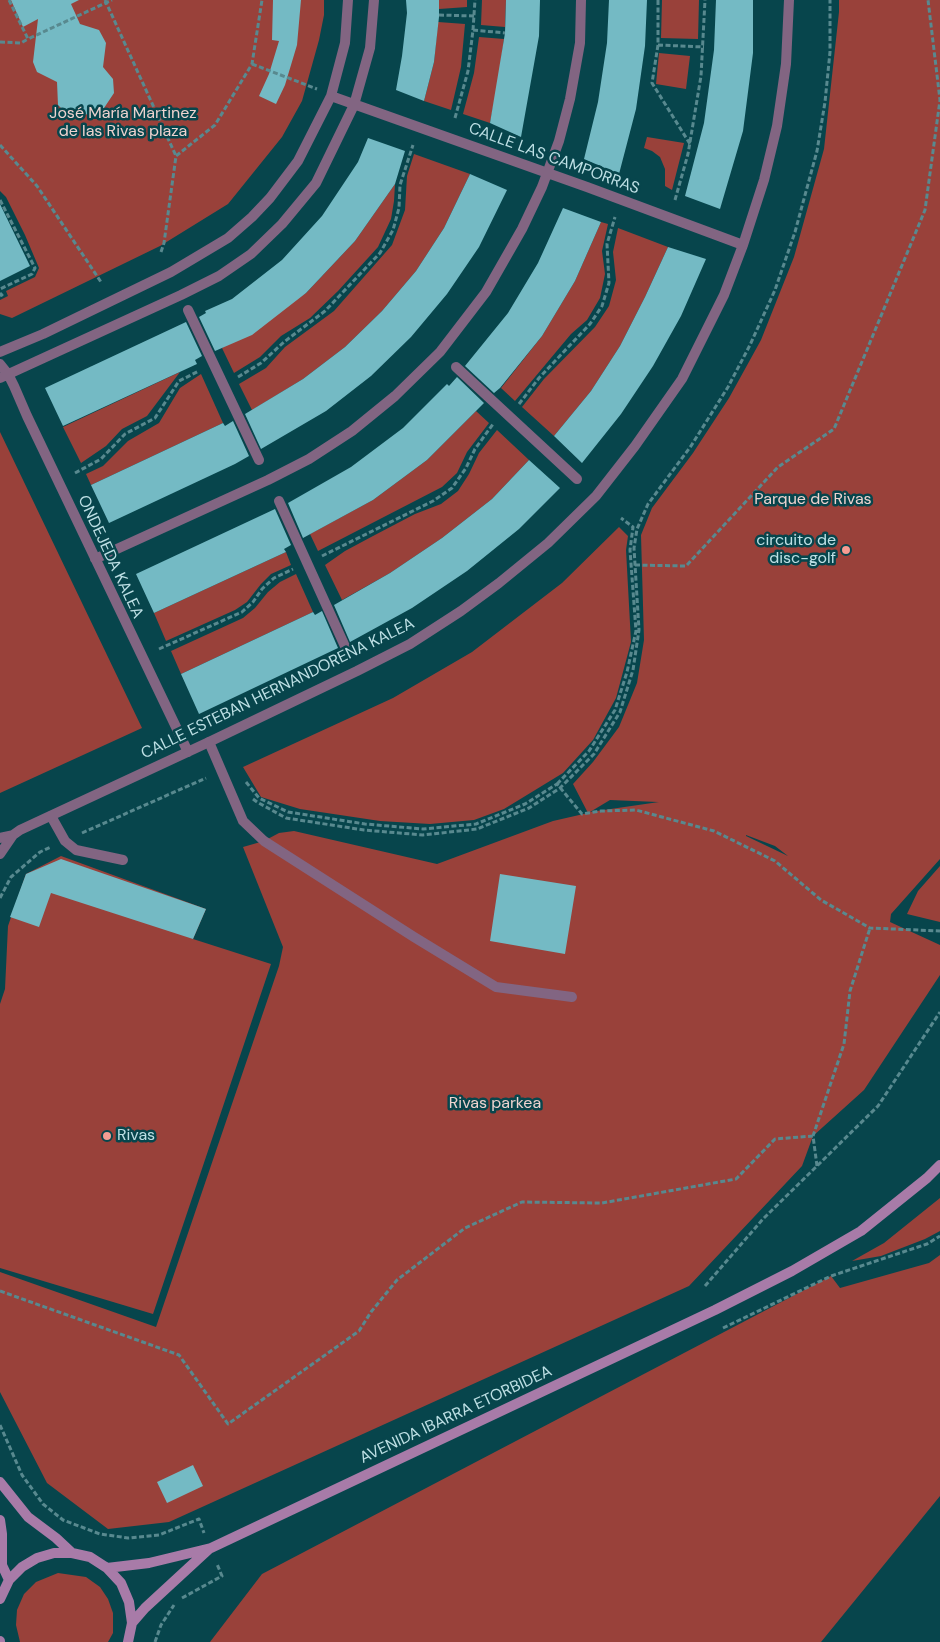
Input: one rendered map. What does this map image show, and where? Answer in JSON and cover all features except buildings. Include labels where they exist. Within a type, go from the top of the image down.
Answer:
[{"type":"street","points":[[0,352],[43,334],[171,272],[228,238],[252,217],[298,161],[331,96],[345,43],[348,0]]},
{"type":"street","points":[[4,376],[220,276],[252,254],[282,224],[316,183],[354,105],[370,48],[374,0]]},
{"type":"street","points":[[94,559],[268,480],[309,459],[352,431],[396,396],[440,352],[486,292],[522,229],[542,187],[559,141],[570,99],[580,43],[581,0]]},
{"type":"street","name":"CALLE ESTEBAN HERNANDORENA KALEA","points":[[0,838],[13,835],[410,644],[484,594],[548,543],[596,496],[635,446],[682,379],[724,295],[743,245],[764,180],[777,126],[786,64],[789,0]]},
{"type":"street","name":"CALLE LAS CAMPORRAS","points":[[331,96],[547,172],[743,245]]},
{"type":"street","points":[[188,310],[259,460]]},
{"type":"street","name":"ONDEJEDA KALEA","points":[[0,364],[4,376],[188,752]]},
{"type":"street","points":[[456,367],[577,479]]},
{"type":"street","points":[[279,501],[348,653]]},
{"type":"street","points":[[209,742],[243,821],[264,841],[496,987],[572,997]]},
{"type":"street","points":[[51,816],[65,841],[76,850],[123,860]]},
{"type":"street","points":[[0,854],[13,835]]},
{"type":"street","name":"AVENIDA IBARRA ETORBIDEA","points":[[107,1568],[149,1563],[210,1548],[715,1310],[792,1272],[861,1231],[927,1178],[940,1164]]},
{"type":"street","points":[[0,1482],[28,1517],[72,1552]]},
{"type":"street","points":[[0,1520],[2,1565],[9,1580]]},
{"type":"street","name":"AVENIDA IBARRA ETORBIDEA","points":[[132,1623],[145,1608],[210,1548]]},
{"type":"street","points":[[0,1599],[9,1580],[22,1567],[37,1558],[54,1553],[72,1552],[90,1557],[107,1568],[121,1583],[129,1602],[132,1623],[128,1642]]},
{"type":"path","points":[[8,0],[28,39]]},
{"type":"path","points":[[0,42],[21,43],[106,1],[112,0]]},
{"type":"path","points":[[176,156],[214,126],[252,64],[262,0]]},
{"type":"path","points":[[455,118],[468,71],[474,30],[475,0]]},
{"type":"path","points":[[658,0],[658,45],[652,83],[690,144]]},
{"type":"path","points":[[675,200],[690,144],[701,76],[704,48],[705,0]]},
{"type":"path","points":[[252,797],[257,802],[286,818],[364,830],[423,835],[477,829],[529,808],[560,788],[594,754],[620,712],[633,670],[639,630],[634,548],[637,529],[648,504],[691,446],[728,387],[775,290],[795,232],[817,151],[825,102],[830,52],[830,0]]},
{"type":"path","points":[[635,564],[686,566],[778,467],[834,429],[925,210],[940,100],[928,0]]},
{"type":"path","points":[[106,1],[176,156],[164,243],[161,252]]},
{"type":"path","points":[[439,15],[474,16]]},
{"type":"path","points":[[474,30],[505,33]]},
{"type":"path","points":[[658,45],[704,48]]},
{"type":"path","points":[[252,64],[317,89]]},
{"type":"path","points":[[0,145],[37,186],[101,282]]},
{"type":"path","points":[[224,386],[261,363],[284,342],[325,311],[380,253],[393,230],[399,208],[400,185],[413,145]]},
{"type":"path","points":[[0,200],[35,268],[32,274],[0,293]]},
{"type":"path","points":[[159,649],[242,612],[254,602],[262,589],[274,578],[433,501],[452,488],[466,468],[475,449],[590,324],[602,306],[609,283],[607,244],[615,217]]},
{"type":"path","points":[[75,473],[101,459],[125,434],[155,418],[179,381],[213,363]]},
{"type":"path","points":[[245,782],[259,798],[288,812],[365,824],[422,830],[476,824],[525,804],[557,784],[589,751],[615,710],[627,672],[636,631],[630,550],[633,527],[621,518]]},
{"type":"path","points":[[0,898],[11,877],[40,852],[221,771]]},
{"type":"path","points":[[557,784],[582,814],[600,811],[636,810],[714,831],[775,861],[821,900],[870,928],[940,932]]},
{"type":"path","points":[[817,1167],[813,1136],[844,1044],[850,991],[870,928]]},
{"type":"path","points":[[705,1286],[763,1218],[878,1106],[940,1012]]},
{"type":"path","points":[[0,1291],[179,1355],[228,1424],[359,1331],[397,1280],[465,1228],[522,1202],[602,1203],[736,1179],[775,1139],[813,1136]]},
{"type":"path","points":[[723,1328],[831,1276],[927,1244],[940,1236]]},
{"type":"path","points":[[0,1425],[22,1475],[43,1504],[63,1520],[100,1534],[128,1538],[159,1535],[199,1519],[222,1576],[177,1601],[161,1625],[155,1642]]},
{"type":"green space","name":"José María Martinez de las Rivas plaza","points":[[0,0],[324,0],[324,15],[302,101],[282,137],[228,204],[160,246],[12,318],[0,314],[0,300],[8,296],[6,291],[35,277],[39,268],[6,197],[0,191]]},
{"type":"green space","points":[[439,0],[467,0],[467,7],[439,9]]},
{"type":"green space","points":[[482,0],[506,0],[505,27],[481,25]]},
{"type":"green space","points":[[662,0],[699,0],[698,39],[661,38]]},
{"type":"green space","name":"Rivas parkea","points":[[839,0],[940,0],[940,859],[891,914],[890,922],[940,945],[940,975],[864,1090],[813,1136],[802,1166],[689,1286],[169,1522],[108,1529],[47,1483],[0,1392],[0,1272],[156,1327],[279,966],[283,947],[243,847],[264,841],[279,833],[294,831],[437,864],[553,821],[588,813],[573,784],[593,762],[619,727],[637,683],[644,640],[641,535],[652,508],[693,453],[729,398],[761,340],[794,257],[824,149]],"holes":[[[610,800],[658,802],[659,802],[590,812]],[[746,836],[775,846],[788,856]]]},
{"type":"green space","points":[[438,22],[465,24],[461,67],[451,110],[424,101],[434,62]]},
{"type":"green space","points":[[479,37],[504,39],[490,123],[463,114],[474,73]]},
{"type":"green space","points":[[659,53],[690,56],[686,89],[656,84]]},
{"type":"green space","points":[[647,137],[684,143],[672,190],[665,186],[665,169],[660,157],[644,148]]},
{"type":"green space","points":[[414,154],[470,174],[444,228],[416,271],[382,311],[345,347],[303,379],[252,410],[239,384],[266,368],[285,347],[334,311],[392,245],[405,210],[407,176]]},
{"type":"green space","points":[[395,184],[391,219],[378,247],[338,291],[310,318],[281,336],[260,357],[234,373],[222,348],[306,293],[355,241]]},
{"type":"green space","points":[[601,222],[608,224],[602,251],[605,274],[600,298],[587,320],[571,334],[515,401],[501,388],[542,336],[575,281]]},
{"type":"green space","points":[[618,228],[668,247],[620,346],[591,391],[554,436],[522,407],[544,379],[595,327],[609,306],[616,280],[613,252]]},
{"type":"green space","points":[[180,372],[147,416],[122,429],[106,446],[81,463],[63,427]]},
{"type":"green space","points":[[201,374],[223,423],[91,485],[86,474],[103,466],[128,441],[159,423],[180,388]]},
{"type":"green space","points":[[476,411],[489,423],[467,452],[457,473],[442,487],[318,551],[310,534],[373,500],[427,460]]},
{"type":"green space","points":[[497,430],[529,460],[492,499],[442,538],[390,573],[342,600],[325,565],[345,551],[373,536],[415,514],[441,504],[458,491],[479,453]]},
{"type":"green space","points":[[0,432],[142,728],[0,793]]},
{"type":"green space","points":[[619,527],[628,536],[626,550],[631,642],[616,698],[593,740],[563,773],[504,809],[474,820],[430,824],[380,821],[300,809],[261,797],[243,767],[393,698],[472,652],[562,583]]},
{"type":"green space","points":[[286,552],[291,565],[271,574],[247,602],[235,610],[166,641],[154,613]]},
{"type":"green space","points":[[296,574],[313,612],[181,674],[171,651],[243,618],[280,582]]},
{"type":"green space","name":"Rivas","points":[[61,856],[206,909],[193,939],[271,964],[153,1314],[0,1268],[0,1004],[5,989],[8,926],[26,874]]},
{"type":"green space","points":[[940,866],[940,922],[907,914],[918,891]]},
{"type":"green space","points":[[940,1198],[940,1231],[925,1239],[881,1256],[852,1261],[884,1243]]},
{"type":"green space","points":[[940,1255],[940,1496],[821,1642],[210,1642],[262,1574],[831,1276],[840,1288],[929,1263]]},
{"type":"green space","points":[[58,1573],[86,1577],[100,1587],[108,1599],[113,1613],[113,1633],[108,1642],[20,1642],[16,1625],[17,1610],[24,1594],[36,1582]]},
{"type":"place","name":"circuito de disc-golf","points":[[846,550]]},
{"type":"place","name":"Rivas","points":[[107,1136]]},
{"type":"park label","name":"Parque de Rivas","points":[[813,500]]}]
